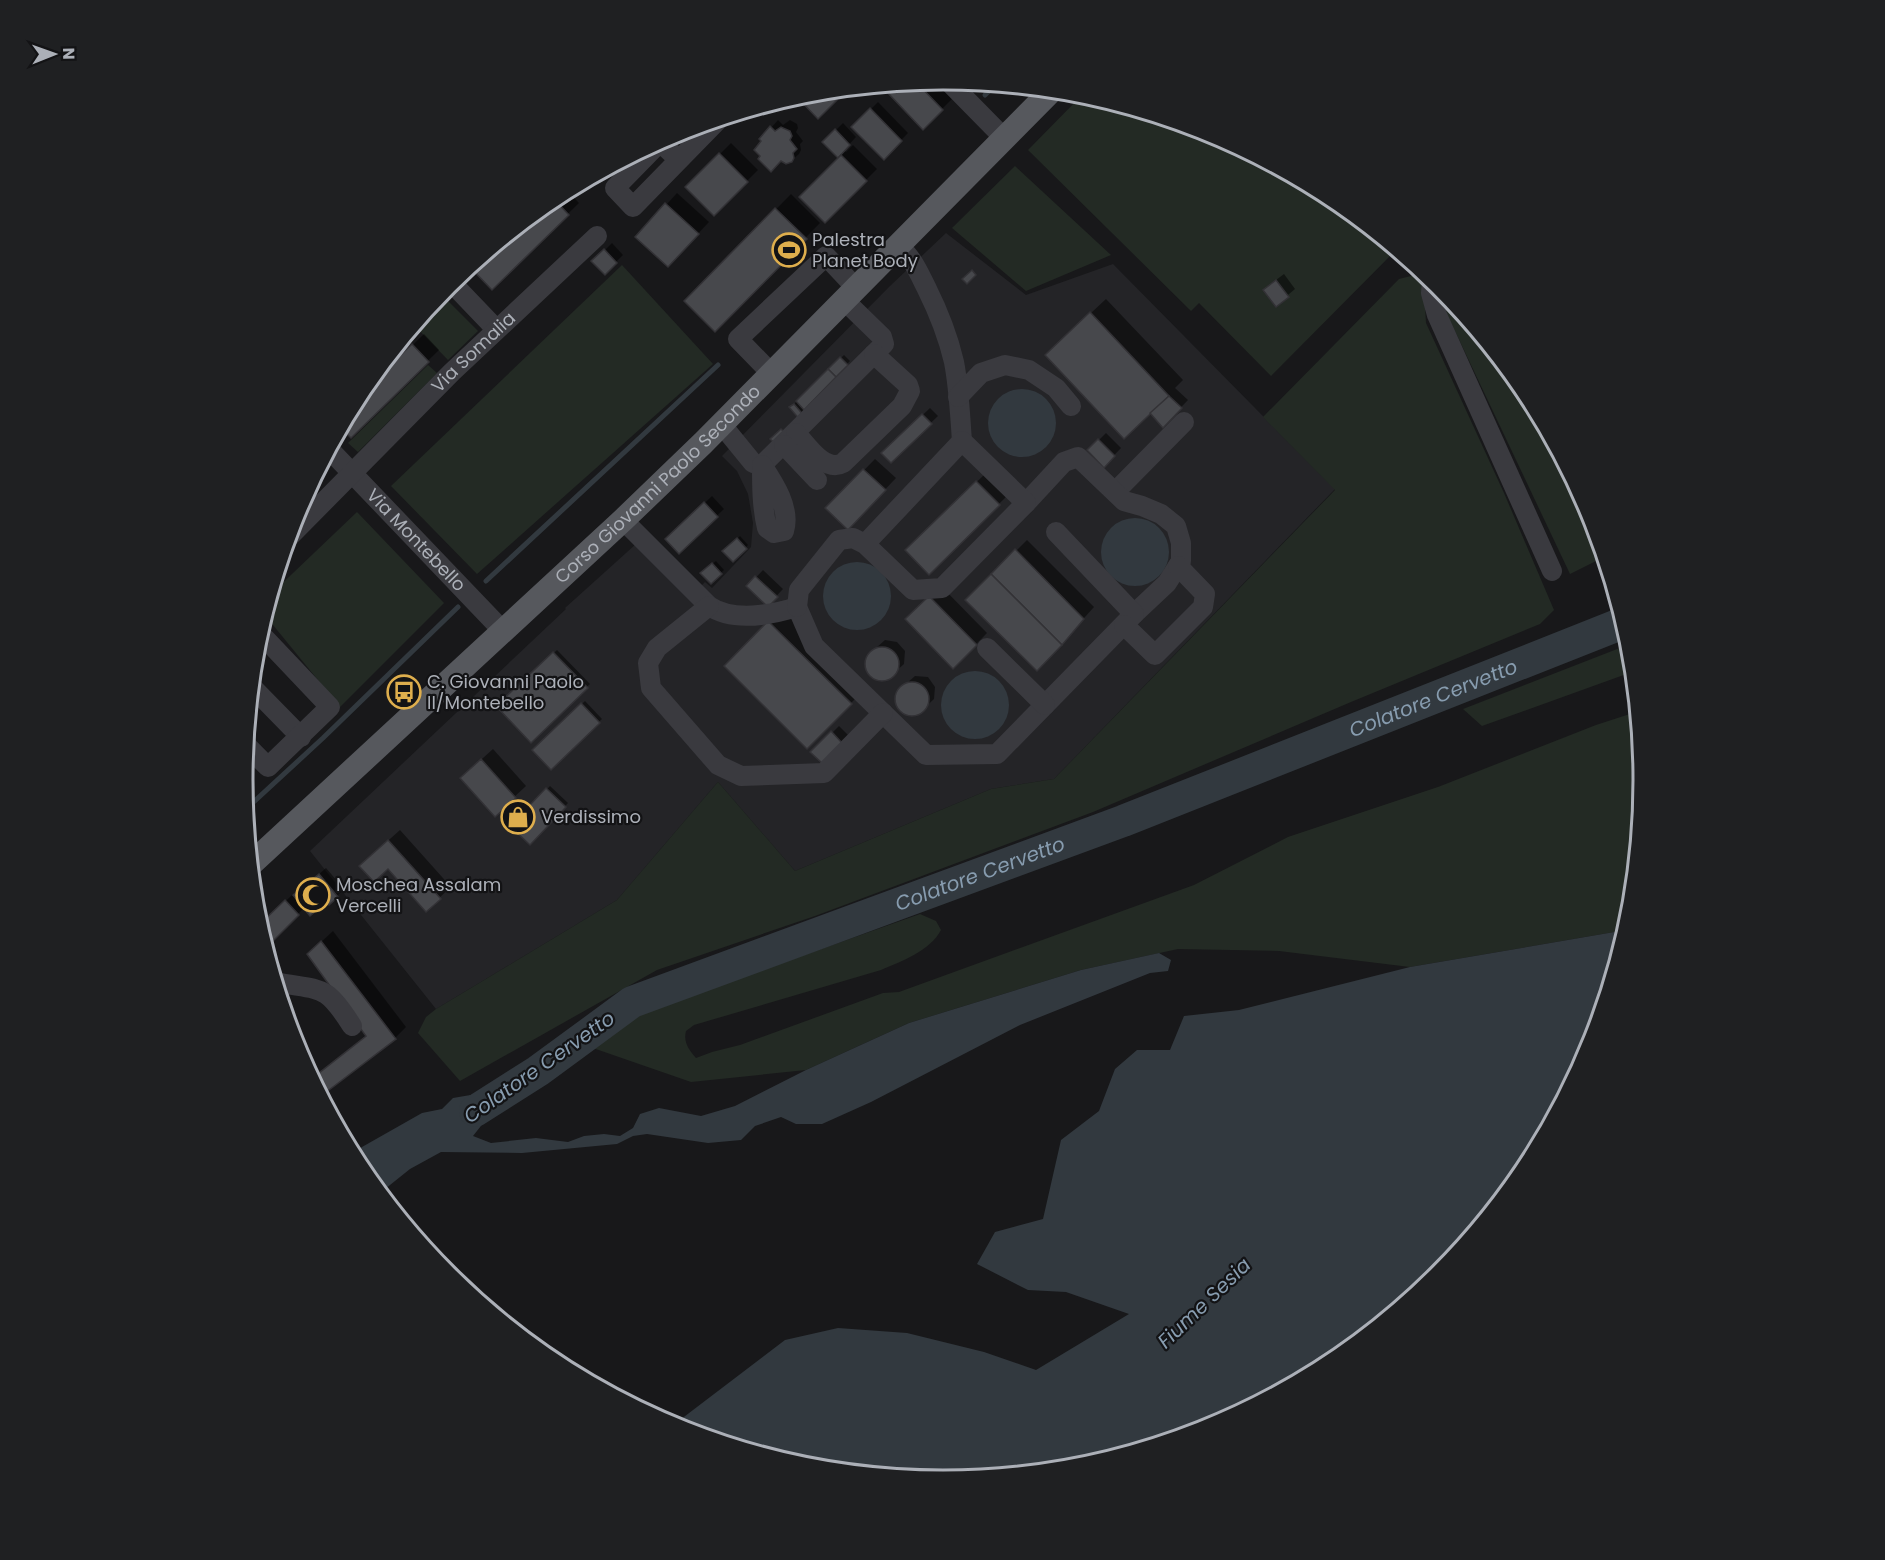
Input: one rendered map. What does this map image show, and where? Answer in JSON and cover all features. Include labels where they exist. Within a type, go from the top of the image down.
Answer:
[{"type":"main road","name":"Corso Giovanni Paolo Secondo","points":[[257,859],[623,520],[722,425],[1044,98]]},
{"type":"street","points":[[958,90],[1004,138]]},
{"type":"street","points":[[666,148],[679,160],[706,133]]},
{"type":"street","points":[[633,207],[615,188],[645,158]]},
{"type":"street","name":"Via Somalia","points":[[302,524],[496,329],[597,236]]},
{"type":"street","points":[[898,245],[910,255],[938,311],[954,363],[962,441],[1026,503]]},
{"type":"street","points":[[722,425],[753,463],[762,465],[884,344],[882,337],[850,294],[826,256],[738,339],[771,374]]},
{"type":"street","points":[[458,289],[496,329]]},
{"type":"street","points":[[1431,293],[1437,315],[1552,571]]},
{"type":"street","points":[[790,439],[830,466],[838,466],[902,406],[910,391],[908,386],[874,354]]},
{"type":"street","points":[[958,397],[981,373],[1005,365],[1029,370],[1056,388],[1071,406]]},
{"type":"street","points":[[1115,492],[1184,422]]},
{"type":"street","points":[[790,439],[817,480]]},
{"type":"street","points":[[864,544],[962,441]]},
{"type":"street","name":"Via Montebello","points":[[335,455],[502,631]]},
{"type":"street","points":[[1078,457],[1124,501],[1161,514],[1176,526],[1181,543],[1181,561],[1167,583],[997,754],[926,755],[814,646],[797,607],[799,590],[839,540],[853,538],[864,544],[913,590],[942,588],[1026,503],[1064,462],[1078,457]]},
{"type":"street","points":[[623,520],[709,606],[720,613],[747,615],[781,612],[797,607]]},
{"type":"street","points":[[1056,532],[1129,619],[1155,655],[1203,607],[1205,594],[1178,566]]},
{"type":"street","points":[[709,606],[657,648],[648,663],[651,688],[717,765],[741,776],[824,773],[883,713]]},
{"type":"street","points":[[254,752],[268,767],[330,707],[267,640]]},
{"type":"street","points":[[987,648],[1045,705]]},
{"type":"street","points":[[258,693],[301,737]]},
{"type":"street","points":[[283,983],[317,988],[328,994],[339,1005],[352,1026]]},
{"type":"shaded area","points":[[1075,103],[1121,114],[1207,143],[1288,182],[1326,206],[1390,256],[1271,376],[1199,303],[1191,311],[1028,150]]},
{"type":"shaded area","points":[[1015,166],[1111,255],[1026,291],[952,228]]},
{"type":"shaded area","points":[[946,233],[1026,295],[1113,264],[1335,489],[1054,779],[991,789],[795,871],[718,782],[617,900],[436,1009],[310,851],[565,608],[636,544],[695,592],[705,582],[712,588],[751,547],[753,523],[748,494],[737,471],[722,456],[889,287]]},
{"type":"shaded area","points":[[622,265],[713,364],[477,574],[391,486]]},
{"type":"shaded area","points":[[1413,276],[1424,286],[1426,323],[1504,493],[1554,610],[1540,624],[1093,812],[815,916],[657,970],[460,1081],[418,1033],[426,1017],[436,1009],[617,900],[718,782],[795,871],[991,789],[1054,779],[1335,490],[1263,417],[1399,279]]},
{"type":"shaded area","points":[[447,300],[478,331],[448,360],[419,331]]},
{"type":"shaded area","points":[[1445,308],[1490,360],[1540,435],[1580,516],[1597,561],[1570,574]]},
{"type":"shaded area","points":[[428,365],[437,373],[358,452],[348,443]]},
{"type":"shaded area","points":[[357,512],[444,603],[340,707],[271,623],[281,585]]},
{"type":"shaded area","points":[[1620,648],[1624,675],[1482,726],[1463,709]]},
{"type":"shaded area","points":[[1629,714],[1633,780],[1631,825],[1627,870],[1615,932],[1410,967],[1279,951],[1178,949],[1081,970],[909,1023],[806,1070],[691,1082],[590,1047],[649,1010],[920,914],[936,921],[941,930],[930,944],[898,963],[694,1025],[686,1031],[685,1035],[689,1049],[696,1058],[740,1045],[883,993],[899,992],[1194,885],[1288,837],[1438,787]]},
{"type":"water","points":[[1015,389],[1029,389],[1041,394],[1051,404],[1056,423],[1051,442],[1041,452],[1029,457],[1015,457],[1003,452],[993,442],[988,430],[988,416],[993,404],[1003,394]]},
{"type":"water","points":[[1128,518],[1142,518],[1154,523],[1164,533],[1169,552],[1164,571],[1154,581],[1142,586],[1128,586],[1116,581],[1106,571],[1101,559],[1101,545],[1106,533],[1116,523]]},
{"type":"water","points":[[850,562],[864,562],[876,567],[886,577],[891,596],[886,615],[876,625],[864,630],[850,630],[838,625],[828,615],[823,603],[823,589],[828,577],[838,567]]},
{"type":"water","points":[[968,671],[982,671],[994,676],[1004,686],[1009,705],[1004,724],[994,734],[982,739],[968,739],[956,734],[946,724],[941,712],[941,698],[946,686],[956,676]]},
{"type":"water","name":"Fiume Sesia","points":[[1615,932],[1596,1002],[1561,1085],[1540,1125],[1490,1200],[1430,1268],[1397,1299],[1326,1354],[1288,1378],[1248,1399],[1164,1433],[1077,1457],[988,1469],[897,1469],[808,1457],[721,1433],[682,1418],[785,1340],[838,1328],[907,1333],[984,1352],[1036,1370],[1129,1314],[1066,1292],[1028,1290],[977,1264],[995,1232],[1043,1219],[1061,1140],[1099,1111],[1115,1069],[1137,1050],[1170,1050],[1184,1016],[1239,1010],[1410,967]]},
{"type":"water","points":[[1159,953],[1171,960],[1168,971],[1150,973],[1020,1025],[871,1102],[822,1124],[796,1124],[781,1117],[755,1126],[741,1140],[708,1143],[647,1134],[633,1136],[617,1144],[522,1153],[441,1152],[410,1169],[386,1188],[360,1149],[422,1113],[442,1109],[453,1098],[511,1088],[473,1136],[491,1143],[536,1138],[568,1142],[584,1136],[604,1134],[620,1136],[633,1128],[640,1114],[659,1108],[701,1116],[735,1106],[806,1070],[909,1023],[1081,970]]},
{"type":"building","points":[[924,90],[943,110],[923,130],[888,93]]},
{"type":"building","points":[[836,99],[837,100],[818,119],[804,104]]},
{"type":"building","points":[[870,108],[902,141],[884,160],[851,127]]},
{"type":"building","points":[[770,126],[775,131],[781,127],[790,131],[792,136],[790,140],[797,149],[793,153],[792,162],[786,164],[781,161],[771,172],[758,159],[760,156],[754,150],[761,141],[759,139]]},
{"type":"building","points":[[835,129],[850,145],[838,158],[822,142]]},
{"type":"building","points":[[719,153],[748,182],[714,216],[685,187]]},
{"type":"building","points":[[841,155],[867,181],[825,223],[799,197]]},
{"type":"building","points":[[665,203],[699,234],[668,267],[635,237]]},
{"type":"building","points":[[560,205],[569,215],[492,290],[475,273],[522,233]]},
{"type":"building","points":[[775,208],[807,239],[715,332],[684,301]]},
{"type":"building","points":[[604,249],[617,263],[605,275],[591,261]]},
{"type":"building","points":[[972,270],[976,275],[967,284],[962,279]]},
{"type":"building","points":[[1276,280],[1289,297],[1276,307],[1263,290]]},
{"type":"building","points":[[1090,312],[1169,396],[1124,439],[1045,355]]},
{"type":"building","points":[[412,344],[429,362],[351,438],[346,433],[394,361]]},
{"type":"building","points":[[840,357],[848,365],[836,377],[828,369]]},
{"type":"building","points":[[828,369],[836,377],[804,410],[796,401]]},
{"type":"building","points":[[1169,396],[1182,408],[1163,428],[1150,413]]},
{"type":"building","points":[[794,404],[805,417],[801,421],[789,407]]},
{"type":"building","points":[[922,414],[932,424],[891,463],[881,453]]},
{"type":"building","points":[[781,429],[786,434],[776,444],[770,439]]},
{"type":"building","points":[[1098,439],[1115,456],[1104,468],[1087,450]]},
{"type":"building","points":[[863,469],[886,490],[848,530],[825,508]]},
{"type":"building","points":[[976,481],[1000,505],[929,575],[905,550]]},
{"type":"building","points":[[704,502],[718,517],[679,554],[665,539]]},
{"type":"building","points":[[737,538],[747,549],[733,562],[722,551]]},
{"type":"building","points":[[1015,549],[1084,619],[1062,645],[991,574]]},
{"type":"building","points":[[712,563],[722,574],[711,584],[700,573]]},
{"type":"building","points":[[991,574],[1062,645],[1037,671],[965,600]]},
{"type":"building","points":[[755,576],[778,597],[768,607],[746,586]]},
{"type":"building","points":[[929,596],[977,645],[953,669],[905,619]]},
{"type":"building","points":[[768,621],[852,704],[807,749],[724,666]]},
{"type":"building","points":[[882,647],[894,652],[899,664],[894,676],[882,681],[870,676],[865,664],[870,652]]},
{"type":"building","points":[[553,652],[588,688],[531,743],[496,706]]},
{"type":"building","points":[[912,682],[924,687],[929,699],[924,711],[912,716],[900,711],[895,699],[900,687]]},
{"type":"building","points":[[581,703],[600,723],[551,770],[532,750]]},
{"type":"building","points":[[831,731],[842,743],[822,763],[810,752]]},
{"type":"building","points":[[481,759],[516,798],[495,817],[460,778]]},
{"type":"building","points":[[546,788],[566,807],[530,845],[510,826]]},
{"type":"building","points":[[388,840],[441,899],[426,912],[388,869],[374,882],[359,866]]},
{"type":"building","points":[[319,874],[338,897],[329,905],[326,902],[310,916],[293,895]]},
{"type":"building","points":[[285,900],[299,915],[272,942],[267,918]]},
{"type":"building","points":[[321,941],[396,1039],[327,1091],[319,1073],[366,1036],[307,954]]},
{"type":"waterway","points":[[985,95],[989,91]]},
{"type":"waterway","points":[[486,581],[718,365]]},
{"type":"waterway","points":[[253,802],[458,607]]},
{"type":"waterway","name":"Colatore Cervetto","points":[[475,1111],[538,1071],[632,1002],[1123,821],[1615,626]]},
{"type":"place","name":"Palestra Planet Body","points":[[789,250]]},
{"type":"place","name":"C. Giovanni Paolo II/Montebello","points":[[404,692]]},
{"type":"place","name":"Verdissimo","points":[[518,817]]},
{"type":"place","name":"Moschea Assalam Vercelli","points":[[313,895]]}]
